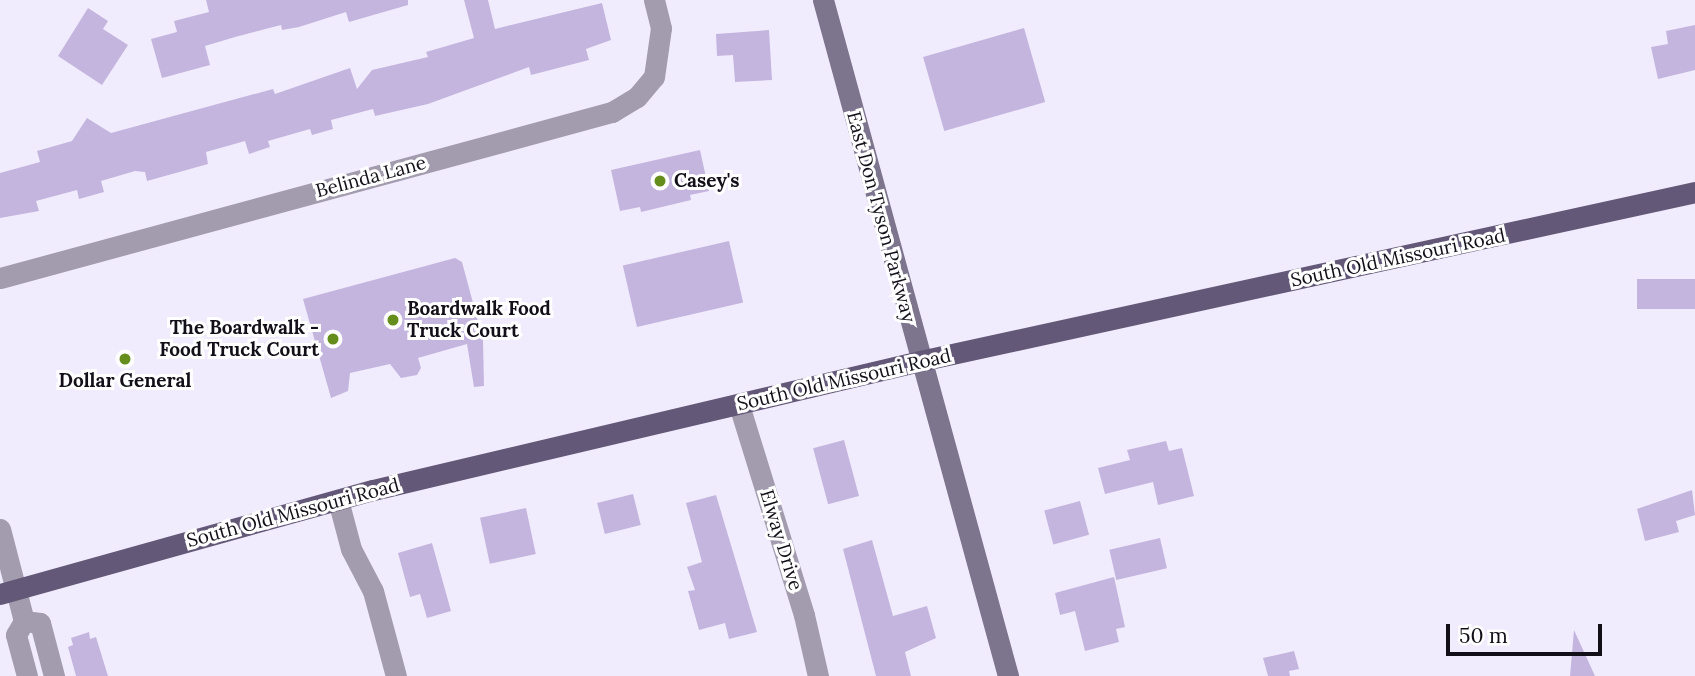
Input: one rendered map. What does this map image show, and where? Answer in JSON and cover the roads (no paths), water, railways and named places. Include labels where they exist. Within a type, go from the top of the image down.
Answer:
[{"type":"main road","name":"East Don Tyson Parkway","points":[[823,0],[1007,676]]},
{"type":"main road","name":"South Old Missouri Road","points":[[8,591],[338,500],[920,361],[1695,192]]},
{"type":"street","name":"Belinda Lane","points":[[0,278],[612,112],[637,97],[654,77],[661,28],[653,0]]},
{"type":"street","name":"Elway Drive","points":[[739,405],[804,615],[818,676]]},
{"type":"street","points":[[338,500],[351,548],[373,591],[396,676]]},
{"type":"street","points":[[0,529],[8,591],[24,621]]},
{"type":"street","points":[[24,621],[16,635],[27,676]]},
{"type":"street","points":[[24,621],[40,623],[54,676]]},
{"type":"place","name":"Casey's","points":[[660,181]]},
{"type":"place","name":"Boardwalk Food Truck Court","points":[[393,320]]},
{"type":"place","name":"The Boardwalk - Food Truck Court","points":[[333,339]]},
{"type":"place","name":"Dollar General","points":[[125,359]]}]
